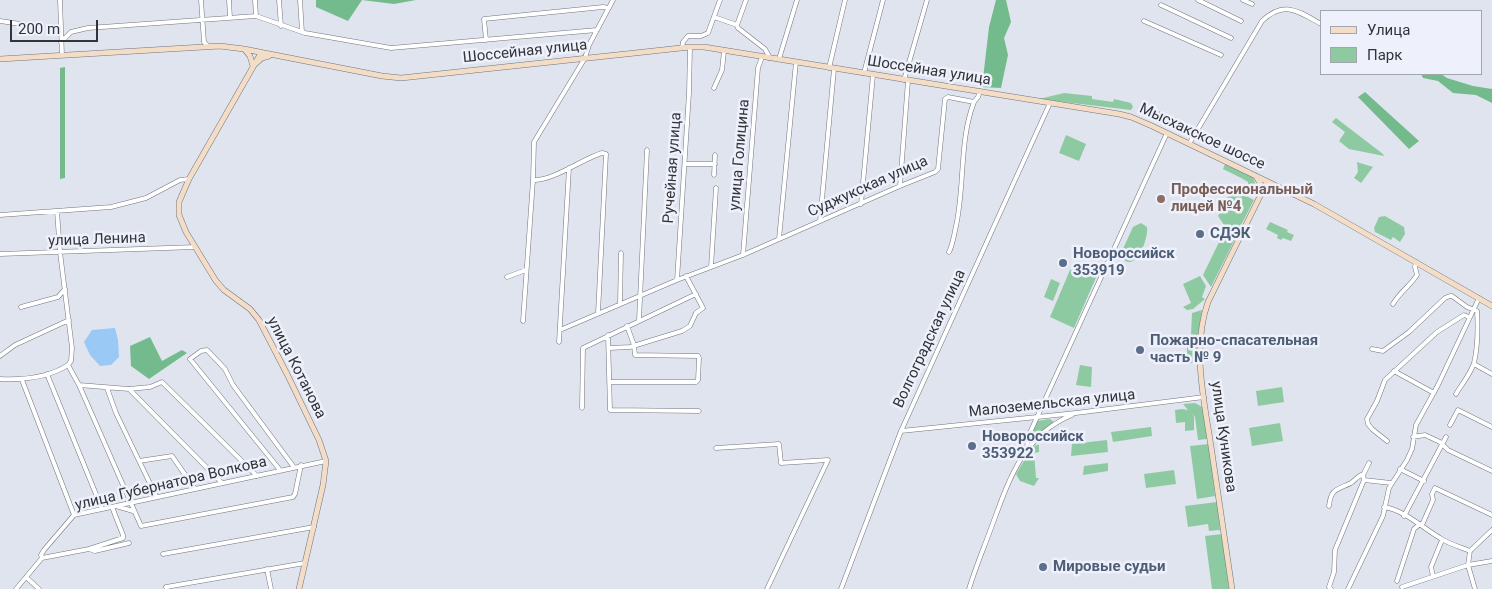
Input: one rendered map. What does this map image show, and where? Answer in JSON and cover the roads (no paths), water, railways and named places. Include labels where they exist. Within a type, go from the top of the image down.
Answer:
[{"type":"street","points":[[60,0],[62,55]]},
{"type":"street","points":[[201,0],[204,42],[208,46]]},
{"type":"street","points":[[229,0],[230,18]]},
{"type":"street","points":[[254,0],[256,16]]},
{"type":"street","points":[[279,0],[281,26]]},
{"type":"street","points":[[300,0],[302,32]]},
{"type":"street","points":[[522,321],[533,180],[534,142],[584,58],[613,0]]},
{"type":"street","points":[[682,48],[683,42],[688,36],[705,35],[710,29],[720,0]]},
{"type":"street","points":[[746,0],[737,24],[738,28],[765,49],[770,58]]},
{"type":"street","points":[[779,59],[797,0]]},
{"type":"street","points":[[820,221],[832,68],[845,0]]},
{"type":"street","points":[[864,73],[883,0]]},
{"type":"street","points":[[900,186],[906,80],[926,0]]},
{"type":"street","points":[[1198,0],[1241,21]]},
{"type":"street","points":[[1243,0],[1252,4]]},
{"type":"street","points":[[1161,5],[1231,38]]},
{"type":"street","points":[[1189,144],[1262,21],[1271,12],[1276,8],[1289,6],[1320,23]]},
{"type":"street","points":[[486,40],[484,19],[603,7],[609,8]]},
{"type":"street","points":[[61,42],[71,32],[88,28],[256,16],[302,32],[391,48],[597,30]]},
{"type":"street","points":[[714,18],[737,24]]},
{"type":"street","points":[[0,21],[20,24]]},
{"type":"street","points":[[1144,21],[1221,55]]},
{"type":"street","name":"Шоссейная улица","points":[[0,59],[208,46],[232,47],[401,78],[690,47],[762,56],[1050,103]]},
{"type":"street","name":"Ручейная улица","points":[[677,280],[685,164],[690,47]]},
{"type":"street","points":[[244,49],[252,59],[253,66]]},
{"type":"street","points":[[714,88],[722,70],[724,51]]},
{"type":"street","name":"улица Котанова","points":[[261,53],[189,179],[180,202],[179,215],[181,223],[220,286],[250,308],[258,320],[311,424],[326,461],[314,527],[299,589]]},
{"type":"street","points":[[253,66],[262,58],[274,55]]},
{"type":"street","name":"улица Голицина","points":[[743,255],[758,68],[762,56]]},
{"type":"street","points":[[779,239],[796,62]]},
{"type":"street","points":[[861,204],[873,75]]},
{"type":"street","points":[[949,252],[953,242],[960,206],[966,129],[974,102],[980,91]]},
{"type":"street","name":"Суджукская улица","points":[[711,267],[743,255],[938,170],[946,97],[974,102]]},
{"type":"street","name":"Мысхакское шоссе","points":[[1050,103],[1125,115],[1167,133],[1314,204],[1492,306]]},
{"type":"street","name":"Волгоградская улица","points":[[841,589],[901,431],[1050,103]]},
{"type":"street","points":[[1027,448],[1028,437],[1167,133]]},
{"type":"street","points":[[638,320],[647,150]]},
{"type":"street","points":[[533,180],[542,180],[590,156],[605,153],[598,313]]},
{"type":"street","points":[[714,175],[715,155]]},
{"type":"street","points":[[685,164],[715,164]]},
{"type":"street","points":[[558,342],[569,168]]},
{"type":"street","points":[[1256,176],[1260,185],[1260,196]]},
{"type":"street","points":[[0,215],[104,208],[150,197],[180,180],[189,179]]},
{"type":"street","name":"улица Куникова","points":[[1232,589],[1200,350],[1204,313],[1218,279],[1267,182]]},
{"type":"street","points":[[1260,196],[1267,190],[1278,187]]},
{"type":"street","points":[[560,330],[639,295],[711,267],[716,188]]},
{"type":"street","points":[[0,379],[22,380],[47,374],[68,365],[71,361],[72,348],[56,211]]},
{"type":"street","name":"улица Ленина","points":[[0,254],[195,247]]},
{"type":"street","points":[[620,304],[621,252]]},
{"type":"street","points":[[1393,304],[1400,292],[1410,285],[1417,275],[1416,262]]},
{"type":"street","points":[[507,277],[526,270]]},
{"type":"street","points":[[610,348],[626,348],[682,331],[690,326],[696,313],[703,308],[686,276]]},
{"type":"street","points":[[21,307],[58,297],[65,289]]},
{"type":"street","points":[[582,408],[583,348],[638,320],[696,294]]},
{"type":"street","points":[[1372,349],[1383,351],[1409,332],[1435,307],[1450,296],[1477,311],[1478,334],[1474,364],[1456,394]]},
{"type":"street","points":[[1348,589],[1383,516],[1391,483],[1407,460],[1412,449],[1416,424],[1434,393],[1478,298]]},
{"type":"street","points":[[1387,441],[1372,430],[1367,419],[1377,401],[1385,380],[1437,332],[1464,315],[1469,317]]},
{"type":"street","points":[[0,356],[14,345],[68,320]]},
{"type":"street","points":[[609,382],[697,382],[698,356],[636,355],[628,326]]},
{"type":"street","points":[[608,335],[610,348],[610,410],[699,411]]},
{"type":"street","points":[[280,470],[190,359],[201,350],[207,350],[225,369],[233,385],[294,466]]},
{"type":"street","points":[[1474,364],[1492,374]]},
{"type":"street","points":[[68,365],[79,385],[141,526],[292,497],[295,494],[301,465]]},
{"type":"street","points":[[1394,371],[1434,393]]},
{"type":"street","points":[[47,374],[102,509]]},
{"type":"street","points":[[22,380],[74,515]]},
{"type":"street","points":[[79,385],[129,389],[147,388],[163,382],[257,476]]},
{"type":"street","points":[[107,388],[116,413],[156,496]]},
{"type":"street","points":[[129,389],[222,484]]},
{"type":"street","name":"Малоземельская улица","points":[[901,431],[1076,413],[1205,397]]},
{"type":"street","points":[[1450,425],[1458,410],[1492,427]]},
{"type":"street","points":[[970,589],[1010,480],[1027,448],[1059,420],[1076,413]]},
{"type":"street","points":[[1047,415],[1054,416],[1059,420]]},
{"type":"street","points":[[1413,437],[1425,435],[1440,442],[1448,450],[1492,471]]},
{"type":"street","points":[[1404,516],[1446,437]]},
{"type":"street","points":[[716,448],[779,444],[781,463],[828,460],[767,589]]},
{"type":"street","points":[[139,461],[172,456],[194,489]]},
{"type":"street","name":"улица Губернатора Волкова","points":[[16,589],[42,558],[41,555],[44,550],[74,515],[156,496],[222,484],[294,466],[326,461]]},
{"type":"street","points":[[1331,589],[1329,587],[1334,572],[1335,550],[1364,480],[1363,475],[1369,463]]},
{"type":"street","points":[[1400,469],[1424,481]]},
{"type":"street","points":[[1329,506],[1330,497],[1337,488],[1363,475]]},
{"type":"street","points":[[1364,480],[1391,483]]},
{"type":"street","points":[[1397,581],[1414,530],[1421,524],[1433,500],[1433,490],[1438,488],[1492,515]]},
{"type":"street","points":[[114,507],[133,511]]},
{"type":"street","points":[[42,558],[89,548],[123,538],[114,507]]},
{"type":"street","points":[[1384,507],[1390,508],[1421,524],[1442,540],[1470,551]]},
{"type":"street","points":[[163,554],[314,527]]},
{"type":"street","points":[[1475,589],[1468,565],[1470,551],[1492,530]]},
{"type":"street","points":[[1433,576],[1431,568],[1442,540]]},
{"type":"street","points":[[89,548],[95,551],[129,543]]},
{"type":"street","points":[[1402,587],[1468,565],[1492,561]]},
{"type":"street","points":[[166,588],[306,563]]},
{"type":"street","points":[[268,569],[271,589]]},
{"type":"street","points":[[26,578],[39,589]]},
{"type":"water","points":[[115,328],[119,357],[111,365],[100,366],[90,355],[84,342],[92,330]]},
{"type":"place","name":"Профессиональный лицей №4","points":[[1161,199]]},
{"type":"place","name":"СДЭК","points":[[1200,234]]},
{"type":"place","name":"Новороссийск 353919","points":[[1063,263]]},
{"type":"place","name":"Пожарно-спасательная часть № 9","points":[[1140,350]]},
{"type":"place","name":"Новороссийск 353922","points":[[972,446]]},
{"type":"place","name":"Мировые судьи","points":[[1043,567]]}]
